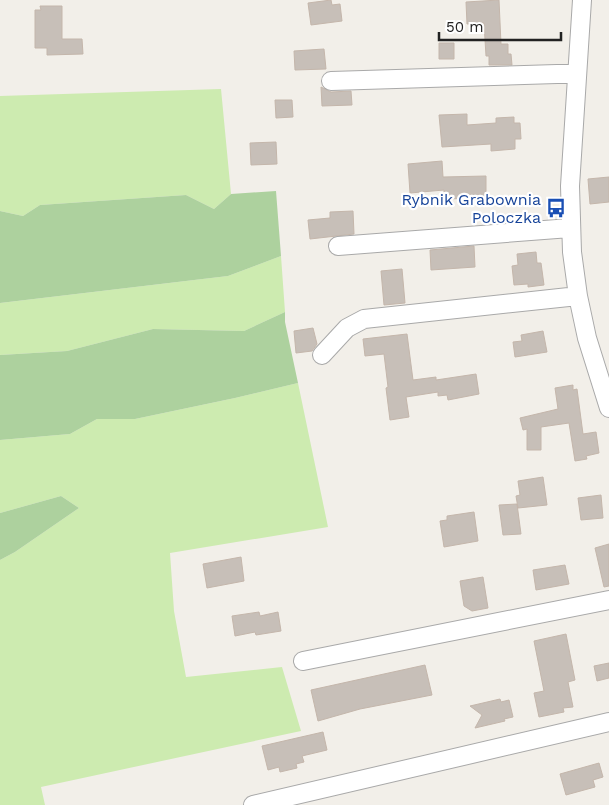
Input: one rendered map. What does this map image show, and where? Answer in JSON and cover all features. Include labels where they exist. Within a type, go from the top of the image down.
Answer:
[{"type":"street","points":[[582,0],[570,186],[570,228],[578,296],[587,338],[609,408]]},
{"type":"street","points":[[331,81],[577,74]]},
{"type":"street","points":[[338,246],[570,228]]},
{"type":"street","points":[[322,356],[347,328],[355,322],[364,319],[578,296]]},
{"type":"street","points":[[303,661],[609,600]]},
{"type":"street","points":[[252,805],[609,722]]},
{"type":"green space","points":[[221,89],[231,194],[214,209],[186,195],[40,205],[23,216],[0,211],[0,96]]},
{"type":"green space","points":[[276,191],[281,256],[228,276],[0,303],[0,211],[23,216],[40,205],[186,195],[214,209],[231,194]]},
{"type":"green space","points":[[281,256],[285,312],[244,331],[153,329],[67,351],[0,355],[0,303],[228,276]]},
{"type":"green space","points":[[285,312],[285,322],[298,383],[135,419],[97,419],[70,434],[0,440],[0,355],[67,351],[153,329],[244,331]]},
{"type":"green space","points":[[298,383],[328,527],[170,553],[174,611],[186,677],[282,667],[301,731],[41,787],[45,805],[0,805],[0,560],[15,552],[79,508],[61,496],[0,513],[0,440],[70,434],[97,419],[135,419]]},
{"type":"green space","points":[[61,496],[79,508],[15,552],[0,560],[0,513]]},
{"type":"building","points":[[331,0],[332,5],[340,4],[342,21],[311,25],[308,3]]},
{"type":"building","points":[[499,0],[501,44],[508,44],[508,54],[511,54],[512,65],[489,65],[489,56],[486,56],[484,23],[467,24],[466,2]]},
{"type":"building","points":[[40,6],[62,6],[62,39],[82,39],[83,54],[47,55],[47,48],[35,48],[35,10],[41,10]]},
{"type":"building","points":[[439,43],[454,43],[454,59],[439,59]]},
{"type":"building","points":[[324,49],[326,69],[295,70],[294,51]]},
{"type":"building","points":[[321,87],[331,92],[351,91],[352,105],[322,106]]},
{"type":"building","points":[[275,100],[292,100],[293,117],[276,118]]},
{"type":"building","points":[[467,114],[467,125],[496,123],[496,118],[514,117],[514,123],[520,123],[521,139],[515,139],[515,149],[491,151],[491,144],[442,147],[439,115]]},
{"type":"building","points":[[276,142],[277,164],[251,165],[250,143]]},
{"type":"building","points":[[442,161],[443,177],[486,176],[486,198],[444,199],[444,190],[410,193],[408,164]]},
{"type":"building","points":[[609,177],[609,202],[590,204],[588,179]]},
{"type":"building","points":[[353,211],[354,234],[310,239],[308,220],[330,218],[330,212]]},
{"type":"building","points":[[474,246],[475,267],[431,270],[430,250]]},
{"type":"building","points":[[536,252],[537,263],[541,263],[544,285],[528,287],[528,284],[514,285],[512,266],[518,265],[517,254]]},
{"type":"building","points":[[402,269],[405,303],[384,305],[381,271]]},
{"type":"building","points":[[313,328],[317,344],[312,351],[296,353],[294,331]]},
{"type":"building","points":[[543,331],[547,352],[515,357],[513,342],[522,341],[521,335]]},
{"type":"building","points":[[407,334],[413,380],[436,377],[436,380],[476,374],[479,394],[448,400],[447,395],[438,396],[438,392],[406,397],[409,417],[390,420],[384,354],[365,356],[363,339]]},
{"type":"building","points":[[573,385],[573,390],[577,389],[583,434],[596,432],[599,453],[586,456],[587,459],[575,461],[569,423],[541,427],[541,450],[527,450],[527,429],[523,430],[520,418],[558,409],[555,388]]},
{"type":"building","points":[[543,477],[547,505],[518,508],[516,496],[520,495],[518,481]]},
{"type":"building","points":[[601,495],[603,518],[581,520],[578,498]]},
{"type":"building","points":[[517,504],[521,534],[503,535],[499,505]]},
{"type":"building","points":[[474,512],[478,541],[444,547],[440,521],[447,520],[447,516]]},
{"type":"building","points":[[609,544],[609,586],[604,587],[595,548]]},
{"type":"building","points":[[241,557],[244,581],[207,588],[203,564]]},
{"type":"building","points":[[565,565],[569,584],[536,590],[533,570]]},
{"type":"building","points":[[483,577],[488,608],[472,611],[464,606],[460,581]]},
{"type":"building","points":[[259,612],[260,616],[278,612],[281,631],[256,635],[255,632],[235,636],[232,616]]},
{"type":"building","points":[[566,634],[575,680],[568,682],[573,707],[563,708],[564,712],[539,717],[534,693],[544,691],[534,641]]},
{"type":"building","points":[[609,663],[609,678],[597,681],[594,666]]},
{"type":"building","points":[[425,665],[432,695],[360,709],[318,721],[311,690]]},
{"type":"building","points":[[500,699],[501,702],[509,700],[513,717],[504,719],[505,721],[475,728],[482,715],[470,706]]},
{"type":"building","points":[[323,732],[327,750],[302,756],[304,762],[296,764],[297,768],[280,772],[279,767],[268,770],[262,746]]},
{"type":"building","points":[[599,763],[603,777],[593,780],[595,787],[566,795],[560,774]]},
{"type":"place","name":"Rybnik Grabownia Poloczka","points":[[556,208]]}]
